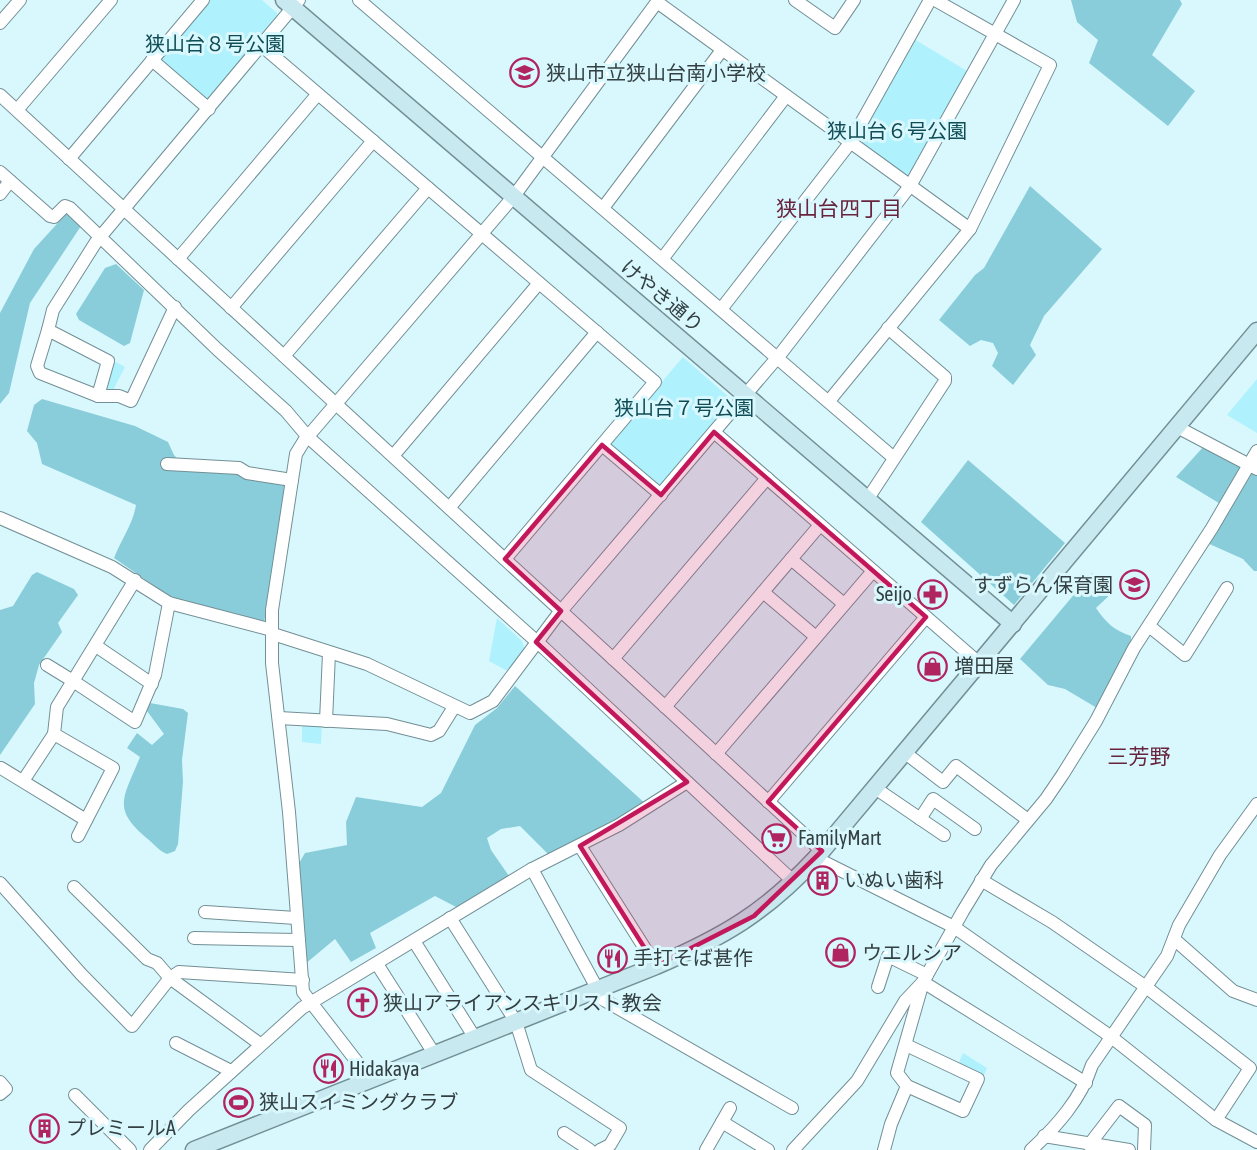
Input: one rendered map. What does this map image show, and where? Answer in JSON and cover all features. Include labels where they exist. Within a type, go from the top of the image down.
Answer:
[{"type":"street","points":[[0,23],[20,0]]},
{"type":"street","points":[[17,111],[111,0]]},
{"type":"street","points":[[69,159],[203,0]]},
{"type":"street","points":[[359,0],[722,308],[894,458]]},
{"type":"street","points":[[795,0],[837,28],[854,0]]},
{"type":"street","points":[[722,308],[850,143],[930,0]]},
{"type":"street","points":[[829,401],[970,229],[1050,65],[934,0]]},
{"type":"street","points":[[0,518],[82,552],[135,580],[169,603],[272,632],[367,664],[470,713],[493,702],[561,611],[778,356],[910,186],[1014,0]]},
{"type":"street","points":[[371,1080],[303,992],[279,718],[272,663],[272,610],[296,454],[308,437],[514,196],[657,2],[970,229]]},
{"type":"street","points":[[175,307],[131,401],[119,396],[98,396],[40,373],[37,366],[53,310],[100,237],[262,46],[292,3]]},
{"type":"street","name":"けやき通り","points":[[292,3],[1013,624]]},
{"type":"street","points":[[262,46],[656,382],[505,559]]},
{"type":"street","points":[[603,208],[722,50]]},
{"type":"street","points":[[152,60],[209,109]]},
{"type":"street","points":[[0,95],[665,706],[768,802],[819,855],[954,927],[1110,1036],[1216,1120],[1257,1142]]},
{"type":"street","points":[[178,259],[317,95]]},
{"type":"street","points":[[663,258],[786,96]]},
{"type":"street","points":[[231,308],[373,141]]},
{"type":"street","points":[[0,172],[52,217],[65,206],[69,206],[286,411],[308,437],[536,642],[794,882]]},
{"type":"street","points":[[0,194],[10,181]]},
{"type":"street","points":[[284,356],[428,188]]},
{"type":"street","points":[[393,456],[539,283]]},
{"type":"street","points":[[867,500],[945,381],[945,377],[888,328]]},
{"type":"street","points":[[48,330],[108,361],[98,396]]},
{"type":"street","points":[[194,1150],[656,966],[733,930],[754,916],[794,882],[819,855],[1257,331]]},
{"type":"street","points":[[449,507],[597,332]]},
{"type":"street","points":[[1177,427],[1253,468]]},
{"type":"street","points":[[714,432],[979,663]]},
{"type":"street","points":[[602,445],[661,495]]},
{"type":"street","points":[[906,1045],[978,1079],[963,1111],[907,1086],[897,1074],[926,978],[981,880],[1046,799],[1096,721],[1134,648],[1253,468],[1257,451]]},
{"type":"street","points":[[167,464],[239,468],[247,473],[292,480]]},
{"type":"street","points":[[613,659],[767,478]]},
{"type":"street","points":[[665,706],[820,525]]},
{"type":"street","points":[[791,559],[844,604]]},
{"type":"street","points":[[716,754],[873,570]]},
{"type":"street","points":[[22,781],[54,734],[57,707],[135,580]]},
{"type":"street","points":[[1149,626],[1185,655],[1227,588]]},
{"type":"street","points":[[763,592],[816,637]]},
{"type":"street","points":[[47,665],[135,722],[152,684],[169,603]]},
{"type":"street","points":[[768,802],[926,617]]},
{"type":"street","points":[[96,646],[152,684]]},
{"type":"street","points":[[326,721],[329,653]]},
{"type":"street","points":[[279,718],[387,724],[431,735],[439,731],[454,707]]},
{"type":"street","points":[[54,734],[112,768],[78,836]]},
{"type":"street","points":[[904,752],[943,782],[956,766],[1028,820]]},
{"type":"street","points":[[2,768],[86,820]]},
{"type":"street","points":[[150,1150],[260,1044],[312,1002],[532,868],[580,846],[687,782]]},
{"type":"street","points":[[875,788],[944,835]]},
{"type":"street","points":[[920,819],[933,799],[975,829]]},
{"type":"street","points":[[1031,1150],[1068,1111],[1086,1083],[1092,1065],[1110,1036],[1167,956],[1179,925],[1220,855],[1257,804]]},
{"type":"street","points":[[580,846],[656,966]]},
{"type":"street","points":[[532,868],[594,991],[792,1108]]},
{"type":"street","points":[[981,880],[1052,922],[1146,987],[1250,1068],[1216,1120]]},
{"type":"street","points":[[0,884],[81,974],[132,1026],[170,978],[179,972],[303,980]]},
{"type":"street","points":[[74,887],[147,959],[157,963],[170,978],[260,1044]]},
{"type":"street","points":[[205,912],[296,918]]},
{"type":"street","points":[[450,918],[516,1022],[531,1070],[620,1128],[609,1148]]},
{"type":"street","points":[[194,938],[299,940]]},
{"type":"street","points":[[1174,939],[1233,991],[1257,1000]]},
{"type":"street","points":[[414,940],[475,1038]]},
{"type":"street","points":[[878,987],[888,956],[926,978],[1086,1083]]},
{"type":"street","points":[[376,964],[435,1055]]},
{"type":"street","points":[[793,1150],[857,1081],[905,1001],[926,978]]},
{"type":"street","points":[[177,1043],[231,1071]]},
{"type":"street","points":[[0,1082],[6,1089],[0,1094]]},
{"type":"street","points":[[884,1150],[891,1124],[907,1086]]},
{"type":"street","points":[[75,1095],[130,1150]]},
{"type":"street","points":[[1089,1145],[1119,1106],[1145,1125],[1144,1150]]},
{"type":"street","points":[[706,1150],[730,1108]]},
{"type":"street","points":[[722,1122],[768,1150]]},
{"type":"street","points":[[564,1133],[590,1150]]},
{"type":"street","points":[[1044,1136],[1129,1150]]},
{"type":"highlighted area","points":[[714,432],[926,617],[768,802],[822,851],[754,916],[656,966],[580,846],[687,782],[536,642],[561,611],[505,559],[602,445],[661,495]]},
{"type":"green space","name":"狭山台８号公園","points":[[209,0],[262,0],[277,13],[278,21],[210,99],[205,100],[161,62],[161,56]]},
{"type":"green space","name":"狭山台６号公園","points":[[914,39],[967,71],[908,177],[904,177],[856,139]]},
{"type":"green space","name":"狭山台７号公園","points":[[683,357],[731,399],[731,406],[663,486],[657,485],[612,447],[611,442]]},
{"type":"green space","points":[[112,360],[125,367],[112,392],[103,391]]},
{"type":"green space","points":[[1257,379],[1257,433],[1227,415]]},
{"type":"green space","points":[[497,618],[522,641],[525,650],[511,673],[489,661]]},
{"type":"green space","points":[[302,723],[322,724],[321,744],[302,742]]},
{"type":"green space","points":[[963,1053],[987,1068],[983,1077],[958,1065]]},
{"type":"shaded area","points":[[1071,0],[1180,0],[1182,4],[1152,55],[1195,91],[1168,126],[1089,63],[1098,40],[1077,22]]},
{"type":"shaded area","points":[[1030,186],[1102,249],[1044,316],[1030,345],[1036,355],[1013,385],[992,366],[998,353],[993,343],[981,340],[970,346],[939,320],[975,275],[984,268]]},
{"type":"shaded area","points":[[66,214],[71,215],[81,226],[30,303],[9,393],[0,404],[0,313],[34,249]]},
{"type":"shaded area","points":[[116,264],[144,290],[130,343],[124,346],[79,320],[76,314],[105,268]]},
{"type":"shaded area","points":[[42,399],[135,426],[168,442],[174,455],[188,470],[238,473],[286,484],[264,624],[169,596],[114,558],[130,525],[136,505],[42,464],[37,443],[27,431],[34,405]]},
{"type":"shaded area","points":[[1205,445],[1250,471],[1257,459],[1257,571],[1254,571],[1243,559],[1205,542],[1227,508],[1176,477]]},
{"type":"shaded area","points":[[968,460],[1065,543],[1014,605],[921,522]]},
{"type":"shaded area","points":[[37,572],[74,589],[78,595],[58,623],[62,632],[39,665],[34,683],[35,704],[0,755],[0,610],[13,606],[32,575]]},
{"type":"shaded area","points":[[1092,573],[1113,592],[1096,608],[1111,625],[1131,636],[1131,645],[1097,708],[1065,689],[1048,685],[1020,659]]},
{"type":"shaded area","points":[[515,686],[647,805],[550,856],[520,826],[501,829],[487,838],[491,850],[509,876],[458,908],[435,896],[370,933],[376,948],[351,962],[335,939],[304,965],[295,870],[305,853],[347,845],[346,822],[356,797],[422,807],[441,793],[475,725],[497,708]]},
{"type":"shaded area","points":[[150,703],[183,709],[188,713],[182,760],[183,782],[178,844],[175,851],[167,854],[159,850],[129,820],[124,803],[125,794],[140,757],[127,748],[137,733],[152,745],[164,734],[147,711]]},
{"type":"place","name":"狭山市立狭山台南小学校","points":[[525,73]]},
{"type":"place","name":"すずらん保育園","points":[[1134,585]]},
{"type":"place","name":"Seijo","points":[[933,594]]},
{"type":"place","name":"増田屋","points":[[933,666]]},
{"type":"place","name":"FamilyMart","points":[[777,838]]},
{"type":"place","name":"いぬい歯科","points":[[823,880]]},
{"type":"place","name":"ウエルシア","points":[[841,953]]},
{"type":"place","name":"手打そば甚作","points":[[612,958]]},
{"type":"place","name":"狭山アライアンスキリスト教会","points":[[362,1003]]},
{"type":"place","name":"Hidakaya","points":[[328,1069]]},
{"type":"place","name":"狭山スイミングクラブ","points":[[238,1102]]},
{"type":"place","name":"プレミールA","points":[[45,1128]]},
{"type":"district","name":"狭山台四丁目","points":[[839,209]]},
{"type":"district","name":"三芳野","points":[[1139,757]]}]
